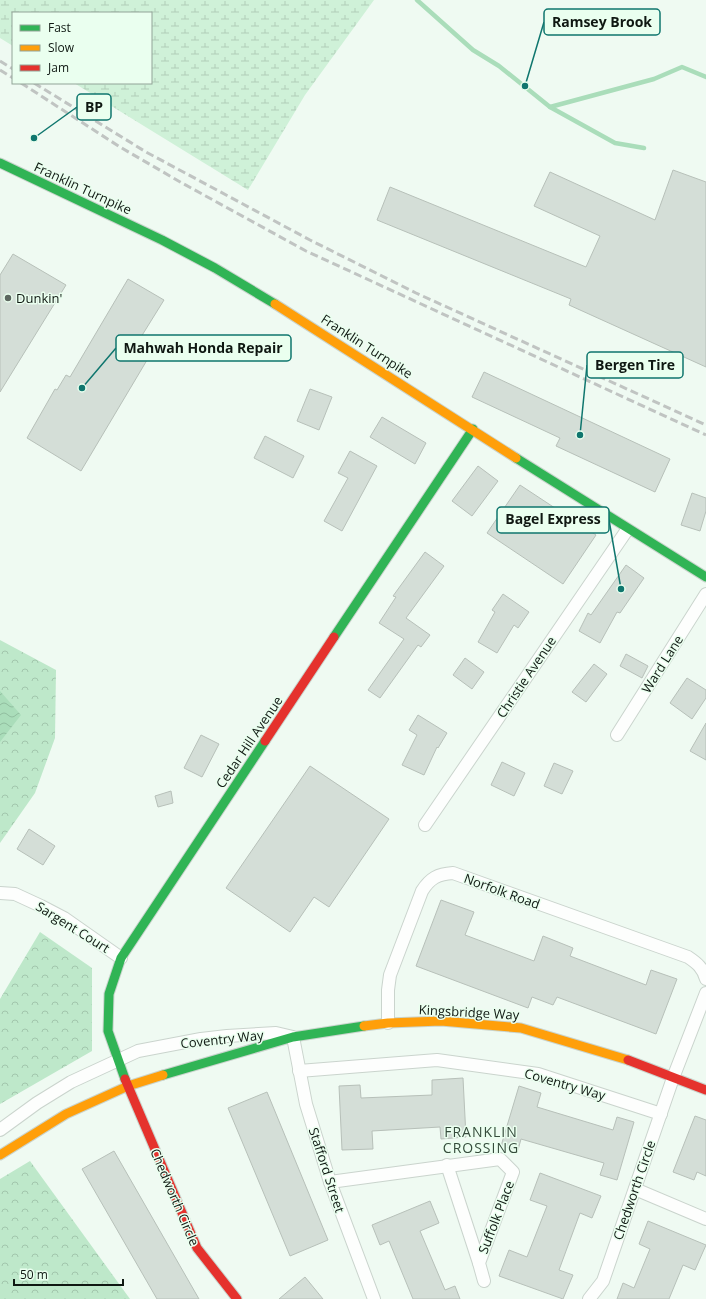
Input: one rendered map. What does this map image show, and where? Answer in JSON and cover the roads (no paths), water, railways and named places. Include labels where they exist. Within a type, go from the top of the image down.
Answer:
[{"type":"street","name":"Franklin Turnpike","points":[[0,164],[122,220],[213,267],[275,303],[473,429],[627,530],[706,577]]},
{"type":"street","name":"Cedar Hill Avenue","points":[[128,1086],[108,1032],[109,994],[122,958],[473,429]]},
{"type":"street","name":"Christie Avenue","points":[[425,824],[627,530]]},
{"type":"street","name":"Ward Lane","points":[[617,735],[706,594]]},
{"type":"street","name":"Norfolk Road","points":[[388,1023],[388,990],[390,975],[422,891],[427,882],[443,873],[453,873],[688,957],[697,963],[704,972],[706,979]]},
{"type":"street","name":"Sargent Court","points":[[0,893],[15,894],[64,918],[122,958]]},
{"type":"street","points":[[673,1078],[706,993]]},
{"type":"street","name":"Kingsbridge Way","points":[[293,1037],[388,1023],[441,1021],[521,1028],[624,1058],[706,1090]]},
{"type":"street","name":"Coventry Way","points":[[0,1130],[37,1103],[71,1082],[138,1051],[201,1039],[276,1033],[293,1037]]},
{"type":"street","name":"Coventry Way","points":[[128,1086],[197,1064],[293,1037]]},
{"type":"street","name":"Stafford Street","points":[[293,1037],[306,1104],[330,1182],[374,1299]]},
{"type":"street","name":"Coventry Way","points":[[299,1071],[437,1060],[538,1074],[661,1114]]},
{"type":"street","name":"Chedworth Circle","points":[[589,1299],[603,1281],[673,1078]]},
{"type":"street","points":[[0,1155],[66,1114],[128,1086]]},
{"type":"street","name":"Chedworth Circle","points":[[128,1086],[196,1248],[237,1299]]},
{"type":"street","name":"Suffolk Place","points":[[330,1182],[500,1159],[513,1172],[478,1264]]},
{"type":"street","name":"Suffolk Place","points":[[447,1165],[484,1281]]},
{"type":"street","points":[[635,1189],[706,1219]]},
{"type":"water","points":[[0,691],[21,715],[0,742]]},
{"type":"waterway","points":[[417,0],[473,50],[499,66],[550,107],[615,143],[644,148]]},
{"type":"waterway","points":[[550,107],[654,79],[682,67],[706,77]]},
{"type":"railway","points":[[0,61],[12,68]]},
{"type":"railway","points":[[0,70],[12,77]]},
{"type":"railway","points":[[23,84],[120,147],[306,251],[706,435]]},
{"type":"railway","points":[[36,84],[146,152],[310,240],[416,293],[706,425]]},
{"type":"place","name":"Ramsey Brook","points":[[525,86]]},
{"type":"place","name":"BP","points":[[34,138]]},
{"type":"place","name":"Dunkin'","points":[[8,298]]},
{"type":"place","name":"Mahwah Honda Repair","points":[[82,388]]},
{"type":"place","name":"Bergen Tire","points":[[580,435]]},
{"type":"place","name":"Bagel Express","points":[[621,589]]},
{"type":"district","name":"FRANKLIN CROSSING","points":[[481,1140]]}]
